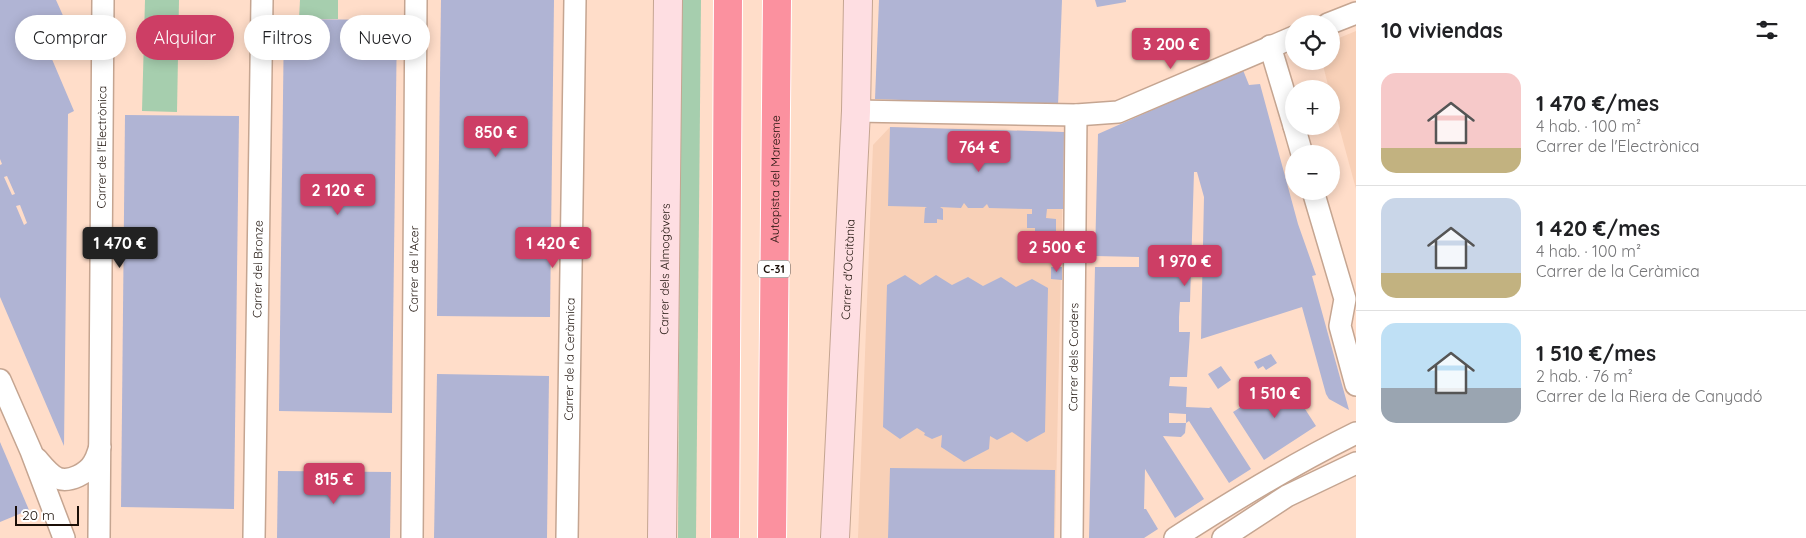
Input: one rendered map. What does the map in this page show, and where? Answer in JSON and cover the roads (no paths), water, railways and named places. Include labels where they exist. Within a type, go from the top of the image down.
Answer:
[{"type":"highway","points":[[725,538],[728,0]]},
{"type":"highway","name":"Autopista del Maresme","points":[[772,538],[777,0]]},
{"type":"street","name":"Carrer de l'Electrònica","points":[[99,538],[103,0]]},
{"type":"street","name":"Carrer del Bronze","points":[[254,538],[262,0]]},
{"type":"street","name":"Carrer de l'Acer","points":[[412,538],[416,0]]},
{"type":"street","name":"Carrer de la Ceràmica","points":[[567,538],[575,0]]},
{"type":"street","name":"Carrer dels Almogàvers","points":[[662,538],[668,0]]},
{"type":"street","name":"Carrer d'Occitània","points":[[835,538],[856,111],[858,0]]},
{"type":"street","points":[[1340,19],[1356,13]]},
{"type":"street","points":[[856,111],[1076,114],[1118,112],[1285,40]]},
{"type":"street","points":[[1270,46],[1285,96]]},
{"type":"street","name":"Carrer dels Corders","points":[[1072,538],[1076,114]]},
{"type":"street","points":[[1316,200],[1350,300],[1340,326],[1356,385]]},
{"type":"street","points":[[0,380],[31,451],[64,538]]},
{"type":"street","points":[[1175,538],[1226,505],[1314,454],[1356,433]]},
{"type":"street","name":"Carrer de l'Electrònica","points":[[31,451],[48,472],[59,479],[74,478],[84,473],[94,463],[100,444]]},
{"type":"street","points":[[1223,538],[1287,496],[1356,463]]}]
